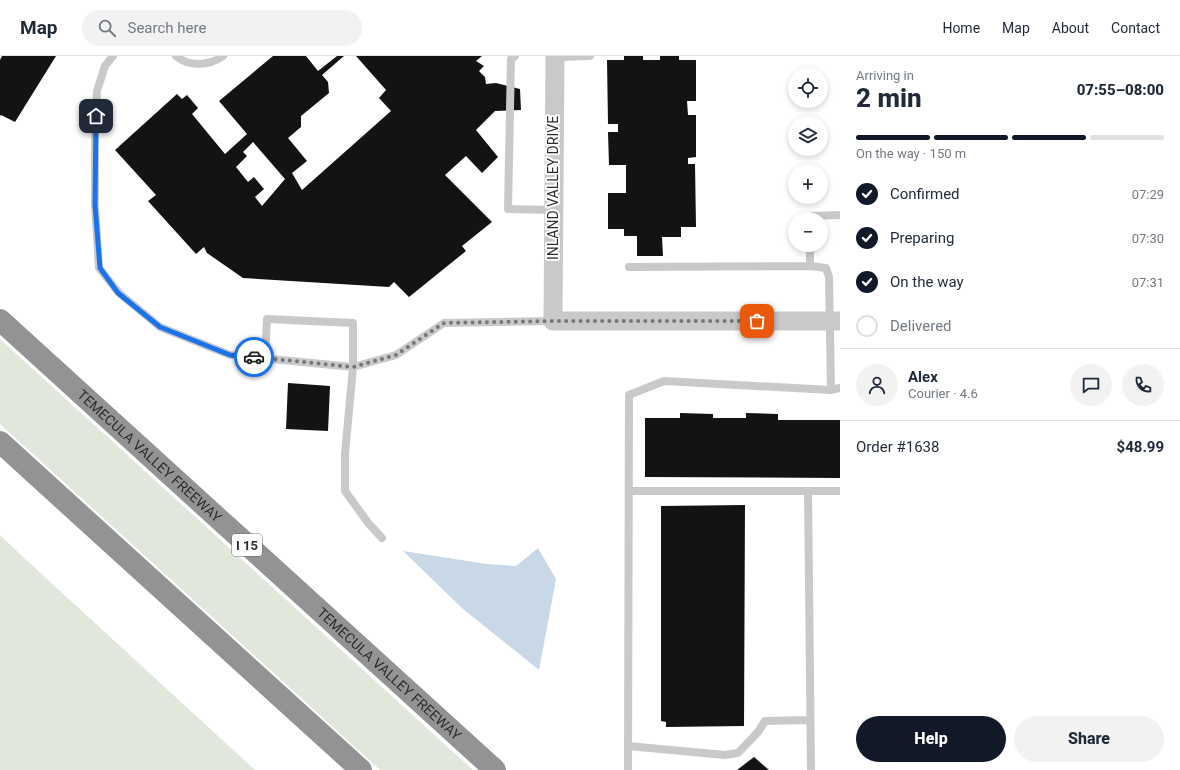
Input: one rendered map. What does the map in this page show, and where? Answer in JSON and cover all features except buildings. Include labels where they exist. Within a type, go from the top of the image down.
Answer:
[{"type":"highway","name":"TEMECULA VALLEY FREEWAY","points":[[0,320],[494,770]]},
{"type":"highway","points":[[0,442],[360,770]]},
{"type":"street","name":"INLAND VALLEY DRIVE","points":[[552,321],[555,56]]},
{"type":"street","points":[[552,321],[836,321]]},
{"type":"lane","points":[[113,56],[105,66],[97,91],[95,128],[95,205],[100,268],[118,293],[160,327],[230,355],[353,367],[396,355],[444,323],[552,321]]},
{"type":"lane","points":[[176,56],[191,63],[205,64],[218,60],[223,56]]},
{"type":"lane","points":[[514,56],[511,59],[508,209],[553,210]]},
{"type":"lane","points":[[555,56],[590,56]]},
{"type":"lane","points":[[828,215],[840,214]]},
{"type":"lane","points":[[810,252],[810,266]]},
{"type":"lane","points":[[629,267],[810,266],[826,268],[829,277],[836,321],[831,390]]},
{"type":"lane","points":[[264,358],[267,319],[353,323],[353,367],[345,454],[345,491],[369,524],[382,538]]},
{"type":"lane","points":[[628,770],[629,395],[664,381],[831,390],[840,388]]},
{"type":"lane","points":[[629,491],[840,491]]},
{"type":"lane","points":[[808,491],[809,720],[811,770]]},
{"type":"lane","points":[[628,746],[725,756],[738,753],[758,732],[765,721],[809,720]]},
{"type":"shaded area","points":[[0,339],[473,770],[380,770],[0,424]]},
{"type":"shaded area","points":[[0,535],[22,556],[255,770],[0,770]]},
{"type":"water","points":[[538,548],[556,579],[539,670],[463,609],[403,551],[487,564],[516,566]]},
{"type":"way so far","points":[[254,357],[353,367],[396,355],[444,323],[552,321],[757,321]]},
{"type":"route","points":[[96,116],[95,205],[100,268],[118,293],[160,327],[230,355],[254,357]]}]
